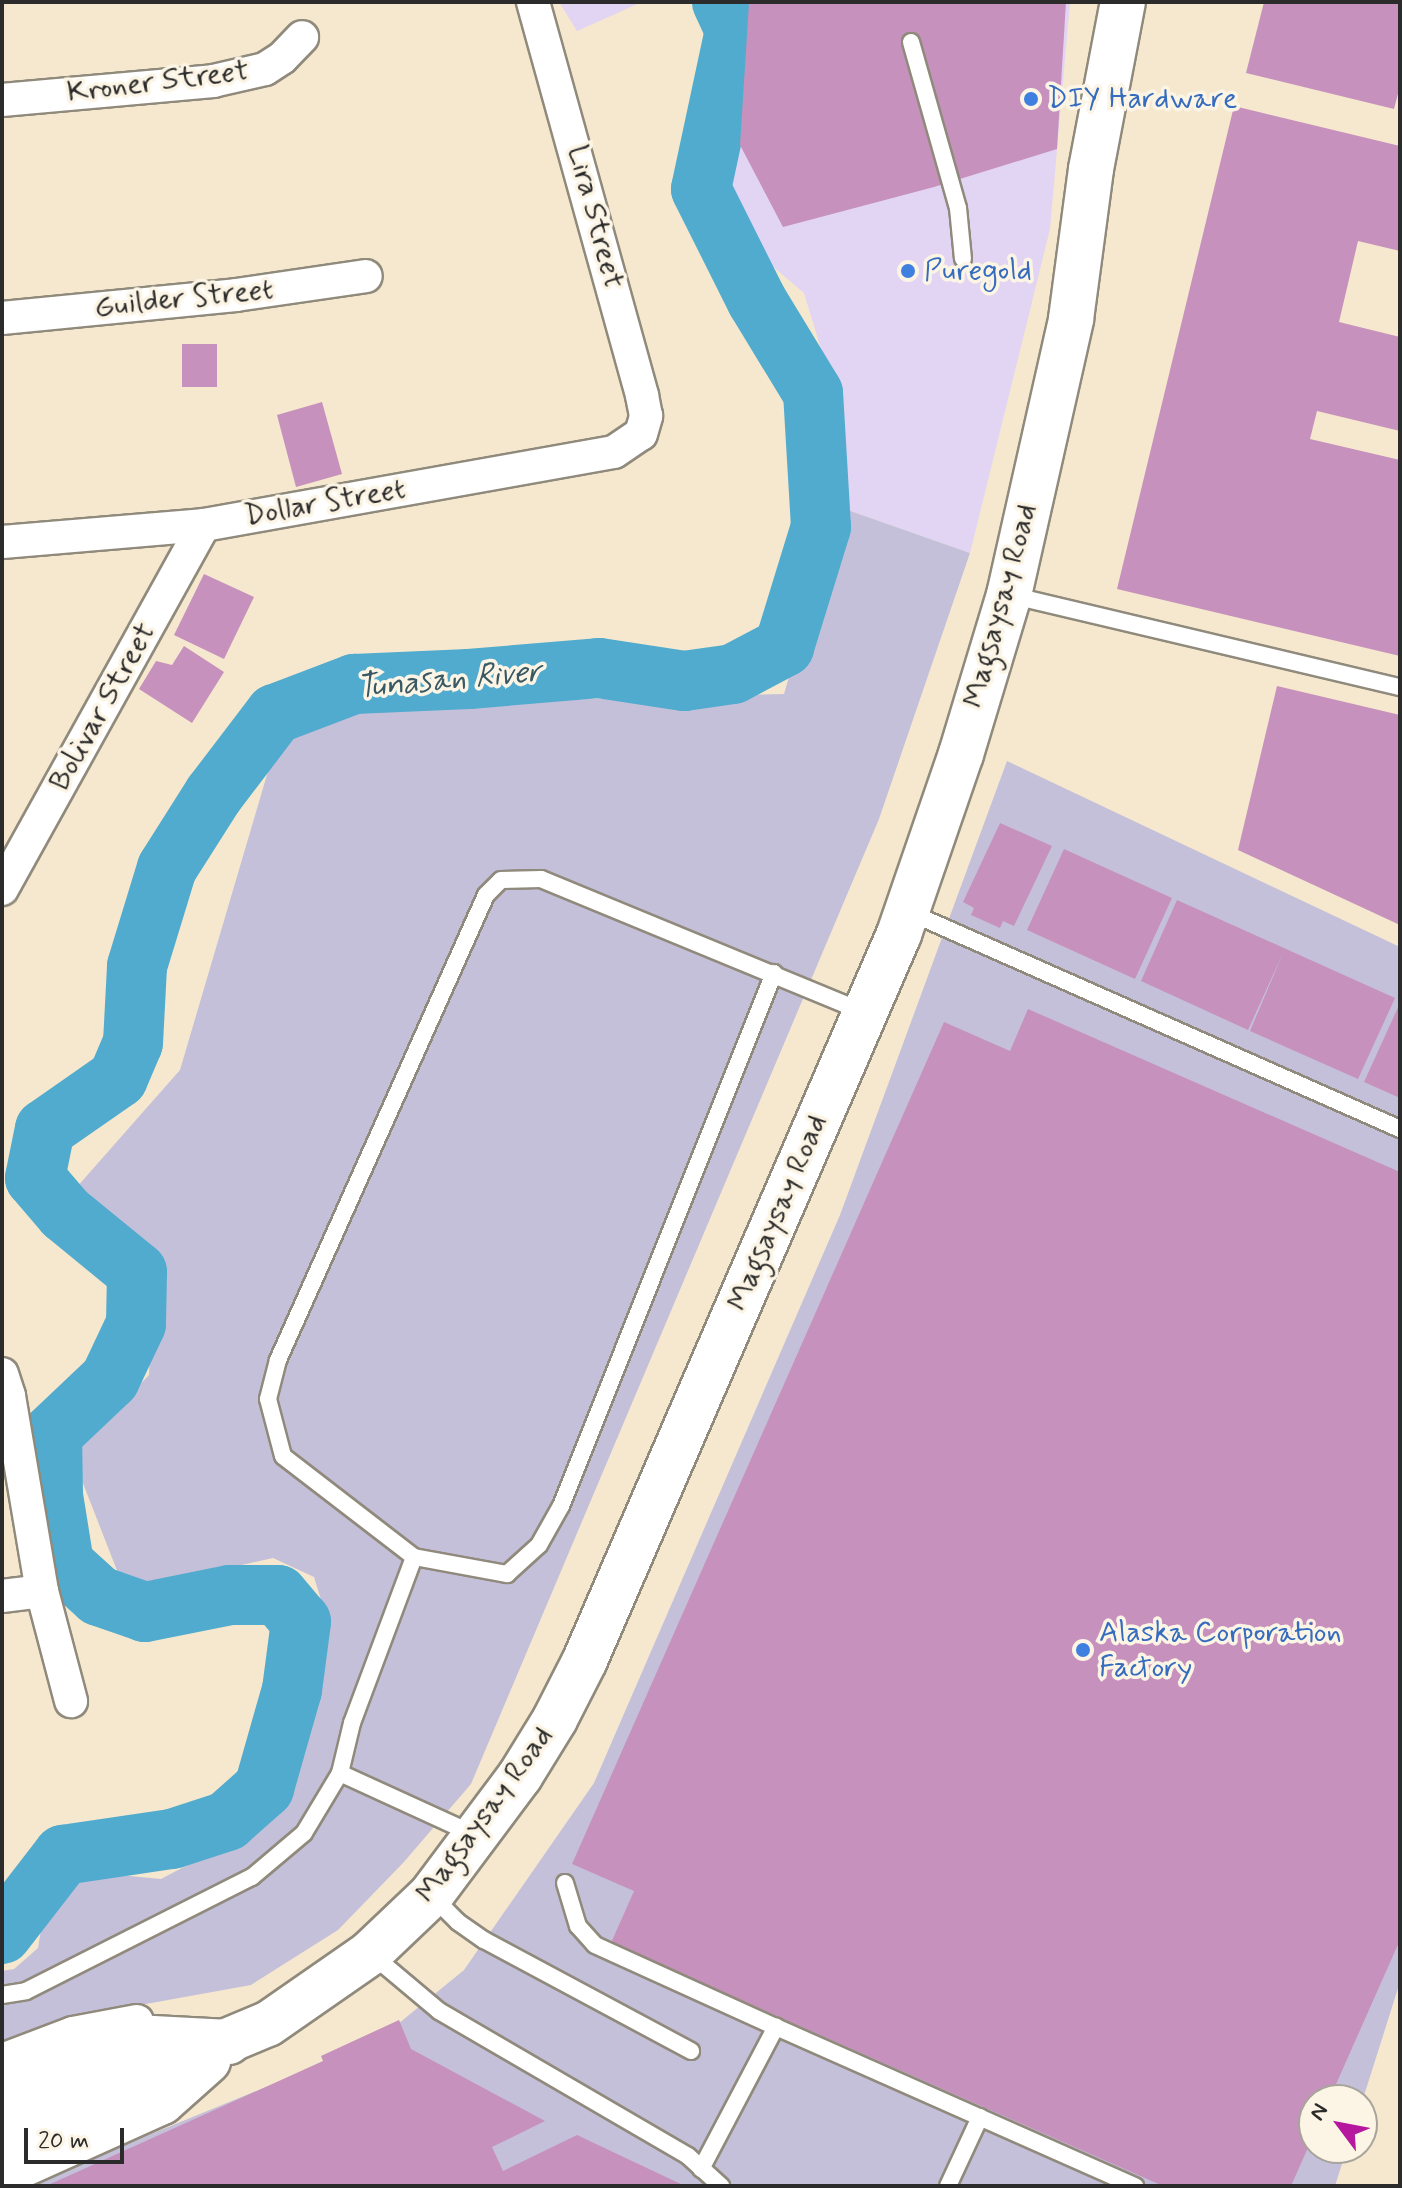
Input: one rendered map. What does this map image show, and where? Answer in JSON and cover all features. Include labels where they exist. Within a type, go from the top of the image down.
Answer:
[{"type":"main road","name":"Magsaysay Road","points":[[20,2128],[268,2024],[370,1953],[431,1895],[520,1776],[555,1719],[585,1660],[865,1012],[907,911],[961,754],[1009,595],[1071,319],[1091,169],[1123,2]]},
{"type":"main road","points":[[2,2089],[134,2037],[229,2042]]},
{"type":"main road","points":[[2,2174],[162,2102],[229,2042]]},
{"type":"street","name":"Lira Street","points":[[533,2],[642,395],[646,416],[641,434]]},
{"type":"street","name":"Kroner Street","points":[[2,100],[213,81],[265,69],[282,58],[302,37]]},
{"type":"street","name":"Guilder Street","points":[[2,318],[236,295],[366,276]]},
{"type":"street","name":"Dollar Street","points":[[2,542],[204,525],[614,452],[641,434]]},
{"type":"street","name":"Bolivar Street","points":[[2,889],[204,525]]},
{"type":"street","points":[[2,1374],[9,1396],[42,1591],[71,1701]]},
{"type":"street","points":[[2,1596],[42,1591]]},
{"type":"street","points":[[2,2060],[73,2033],[133,2021],[189,2018],[268,2024]]},
{"type":"lane","points":[[911,42],[958,208],[963,259]]},
{"type":"lane","points":[[1009,595],[1400,687]]},
{"type":"lane","points":[[774,973],[561,1506],[539,1545],[507,1574],[414,1557],[283,1456],[268,1399],[278,1360],[486,895],[501,880],[541,879],[774,973],[865,1012]]},
{"type":"lane","points":[[907,911],[1400,1129]]},
{"type":"lane","points":[[2,1995],[26,1991],[252,1877],[304,1833],[340,1773],[352,1723],[414,1557]]},
{"type":"lane","points":[[340,1773],[476,1835]]},
{"type":"lane","points":[[565,1883],[578,1926],[595,1945],[1135,2186]]},
{"type":"lane","points":[[431,1895],[458,1922],[484,1940],[691,2051]]},
{"type":"lane","points":[[370,1953],[439,2011],[688,2156],[721,2186]]},
{"type":"lane","points":[[701,2169],[776,2027]]},
{"type":"lane","points":[[948,2186],[980,2117]]},
{"type":"shaded area","points":[[559,2],[642,2],[577,31]]},
{"type":"shaded area","name":"Puregold","points":[[742,2],[1070,2],[1050,229],[970,553],[839,507],[839,408],[804,293],[751,248],[721,148]]},
{"type":"shaded area","points":[[839,507],[970,553],[879,819],[471,1784],[403,1863],[338,1930],[251,1985],[85,2015],[2,2048],[2,1971],[14,1969],[38,1948],[45,1904],[78,1871],[161,1879],[252,1831],[314,1707],[330,1629],[314,1577],[273,1558],[125,1591],[72,1455],[149,1375],[153,1260],[76,1188],[180,1070],[279,734],[331,706],[784,694]]},
{"type":"shaded area","points":[[1007,761],[1400,947],[1400,1982],[1368,2084],[1298,2084],[1298,2164],[1342,2164],[1335,2186],[24,2186],[376,2042],[464,1970],[594,1783],[840,1215]]},
{"type":"building","points":[[749,2],[1066,2],[1057,149],[934,187],[783,227],[740,145]]},
{"type":"building","points":[[1264,2],[1400,2],[1400,86],[1394,109],[1246,73]]},
{"type":"building","points":[[1234,106],[1400,146],[1400,251],[1358,241],[1339,322],[1400,337],[1400,431],[1317,411],[1310,439],[1400,460],[1400,656],[1117,589]]},
{"type":"building","points":[[182,344],[217,344],[217,387],[182,387]]},
{"type":"building","points":[[322,402],[342,474],[296,487],[277,415]]},
{"type":"building","points":[[204,574],[254,597],[224,659],[174,635]]},
{"type":"building","points":[[184,646],[224,672],[192,723],[139,689],[156,661],[172,665]]},
{"type":"building","points":[[1277,686],[1400,715],[1400,925],[1238,850]]},
{"type":"building","points":[[1000,823],[1052,846],[1014,926],[1003,921],[1000,928],[971,915],[974,908],[963,902]]},
{"type":"building","points":[[1064,849],[1172,898],[1135,979],[1027,930]]},
{"type":"building","points":[[1177,900],[1395,998],[1358,1079],[1250,1031],[1283,953],[1248,1030],[1141,981]]},
{"type":"building","points":[[1400,1003],[1400,1098],[1364,1082]]},
{"type":"building","points":[[1028,1009],[1400,1172],[1400,1940],[1336,2084],[1298,2084],[1298,2164],[1301,2164],[1291,2186],[1163,2186],[611,1943],[634,1891],[572,1864],[944,1022],[1010,1051]]},
{"type":"building","points":[[399,2020],[411,2049],[545,2121],[492,2147],[503,2171],[577,2135],[685,2186],[46,2186],[323,2061],[321,2056]]},
{"type":"waterway","name":"Tunasan River","points":[[2,1934],[63,1855],[172,1839],[227,1821],[264,1788],[292,1690],[301,1622],[278,1595],[230,1595],[145,1612],[99,1596],[64,1564],[53,1495],[52,1434],[110,1379],[136,1324],[137,1272],[65,1213],[35,1178],[45,1129],[118,1078],[133,1043],[137,966],[167,868],[214,794],[275,714],[354,684],[469,679],[599,668],[684,681],[733,674],[784,647],[821,527],[813,393],[757,301],[701,189],[735,30],[722,2]]},
{"type":"place","name":"DIY Hardware","points":[[1031,99]]},
{"type":"place","name":"Puregold","points":[[908,271]]},
{"type":"place","name":"Alaska Corporation Factory","points":[[1083,1650]]}]
